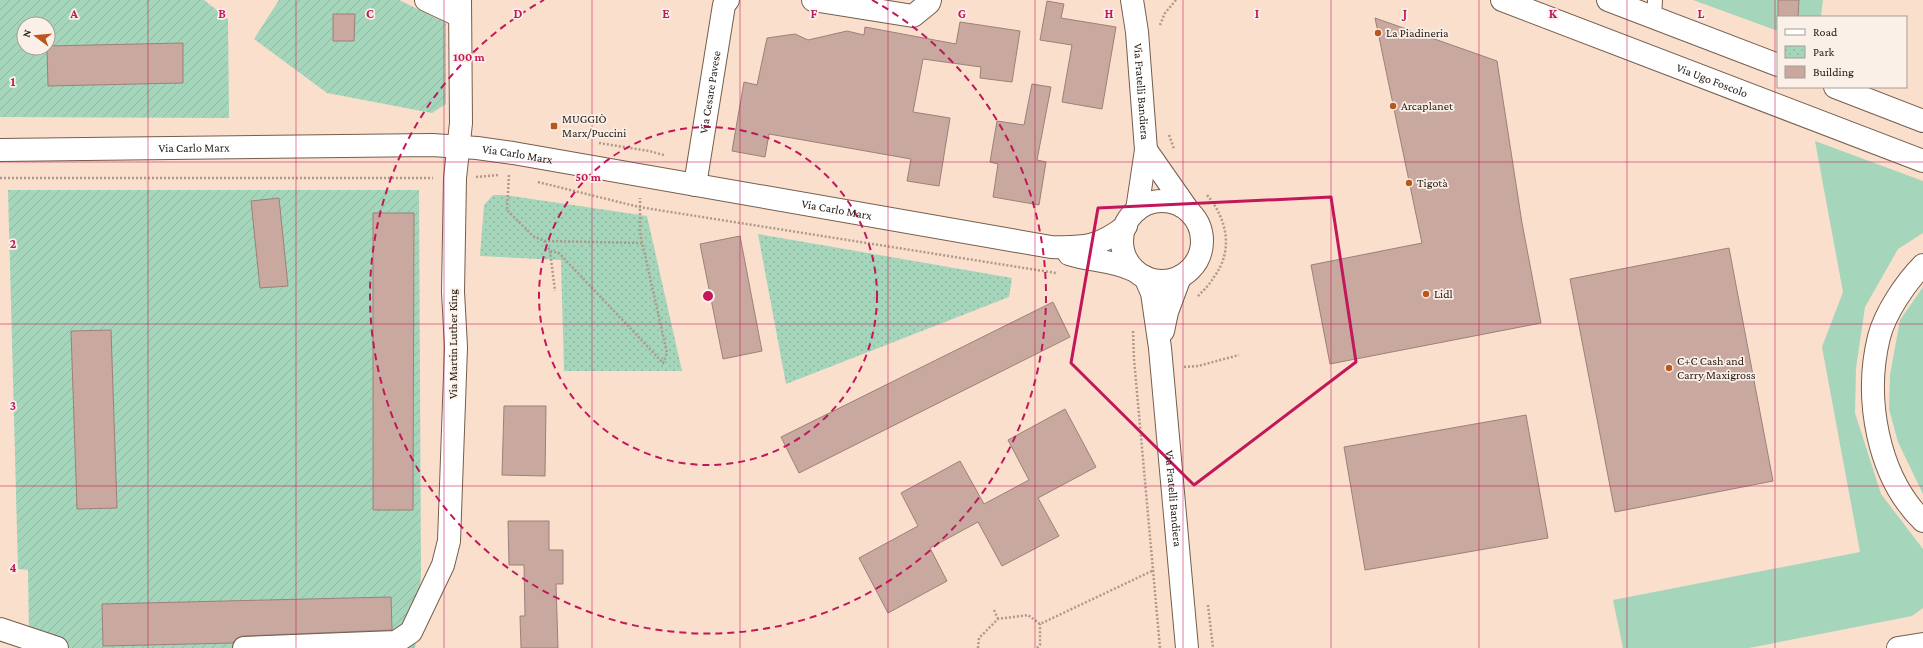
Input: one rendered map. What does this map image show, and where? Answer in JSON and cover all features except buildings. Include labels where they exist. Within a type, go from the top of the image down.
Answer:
[{"type":"main road","points":[[426,0],[460,8]]},
{"type":"main road","name":"Via Cesare Pavese","points":[[695,185],[724,5],[728,0]]},
{"type":"main road","points":[[813,0],[913,16],[929,3],[930,0]]},
{"type":"main road","name":"Via Fratelli Bandiera","points":[[1132,0],[1137,32],[1146,150],[1132,218],[1122,244],[1126,258],[1152,293],[1160,348],[1187,648]]},
{"type":"main road","name":"Via Fratelli Bandiera","points":[[1137,32],[1147,0]]},
{"type":"main road","name":"Via Ugo Foscolo","points":[[1502,0],[1923,161]]},
{"type":"main road","points":[[1608,0],[1654,9],[1777,65]]},
{"type":"main road","name":"Via Martin Luther King","points":[[244,648],[396,642],[411,632],[443,566],[449,541],[456,347],[453,292],[455,178],[461,116],[460,8]]},
{"type":"main road","points":[[1838,88],[1923,121]]},
{"type":"main road","name":"Via Carlo Marx","points":[[0,150],[416,145],[458,147],[513,153],[1051,247],[1076,248],[1096,244],[1132,218]]},
{"type":"main road","name":"Via Fratelli Bandiera","points":[[1139,274],[1152,281],[1167,282],[1180,277],[1191,269],[1199,257],[1202,244],[1200,230],[1188,210],[1146,150]]},
{"type":"main road","points":[[1132,218],[1148,203],[1163,201],[1176,203],[1188,210]]},
{"type":"main road","name":"Via Carlo Marx","points":[[1051,247],[1078,257],[1106,261],[1139,274]]},
{"type":"main road","points":[[1923,265],[1914,274],[1896,298],[1879,335],[1873,366],[1872,396],[1878,435],[1888,465],[1900,490],[1923,521]]},
{"type":"main road","name":"Via Fratelli Bandiera","points":[[1160,348],[1167,312],[1180,277]]},
{"type":"main road","points":[[0,629],[56,648]]},
{"type":"main road","points":[[1898,648],[1923,644]]},
{"type":"path","points":[[1159,30],[1160,22],[1165,12],[1176,0]]},
{"type":"path","points":[[509,175],[507,210],[533,236],[544,241],[642,243]]},
{"type":"path","points":[[0,178],[455,178],[509,175],[516,177]]},
{"type":"path","points":[[532,180],[639,207],[1060,273]]},
{"type":"path","points":[[550,251],[559,254],[663,363],[666,353],[640,233],[639,207]]},
{"type":"path","points":[[544,241],[550,251],[555,291]]},
{"type":"path","points":[[1045,271],[1051,247]]},
{"type":"path","points":[[1133,330],[1134,359],[1160,648]]},
{"type":"path","points":[[1180,367],[1198,366],[1239,354]]},
{"type":"path","points":[[1040,624],[1154,570]]},
{"type":"path","points":[[994,610],[998,619]]},
{"type":"path","points":[[978,648],[980,638],[998,619],[1028,615],[1040,624]]},
{"type":"path","points":[[1037,648],[1040,646],[1040,624]]},
{"type":"highlighted area","points":[[1331,197],[1356,362],[1194,485],[1071,363],[1098,208]]},
{"type":"green space","points":[[0,0],[204,0],[228,19],[229,118],[0,117]]},
{"type":"green space","points":[[279,0],[399,0],[446,23],[446,104],[432,113],[327,93],[254,39]]},
{"type":"green space","points":[[1693,0],[1823,0],[1821,16],[1777,16],[1777,31]]},
{"type":"green space","points":[[1815,141],[1923,181],[1923,233],[1898,249],[1865,307],[1856,368],[1855,413],[1881,494],[1923,549],[1923,608],[1912,616],[1749,648],[1623,648],[1613,600],[1860,552],[1822,347],[1843,292]]},
{"type":"green space","points":[[8,190],[419,190],[421,575],[415,648],[21,648],[29,635],[28,570],[18,569]]},
{"type":"green space","points":[[493,195],[504,195],[647,216],[682,371],[564,371],[561,260],[480,256],[484,205]]},
{"type":"green space","points":[[758,234],[1012,278],[1009,297],[786,384]]},
{"type":"green space","points":[[1923,287],[1923,494],[1898,442],[1889,409],[1890,375],[1900,320]]},
{"type":"place","name":"La Piadineria","points":[[1378,33]]},
{"type":"place","name":"Arcaplanet","points":[[1393,106]]},
{"type":"place","name":"MUGGIÒ Marx/Puccini","points":[[554,126]]},
{"type":"place","name":"Tigotà","points":[[1409,183]]},
{"type":"place","name":"Lidl","points":[[1426,294]]},
{"type":"place","name":"C+C Cash and Carry Maxigross","points":[[1669,368]]}]
